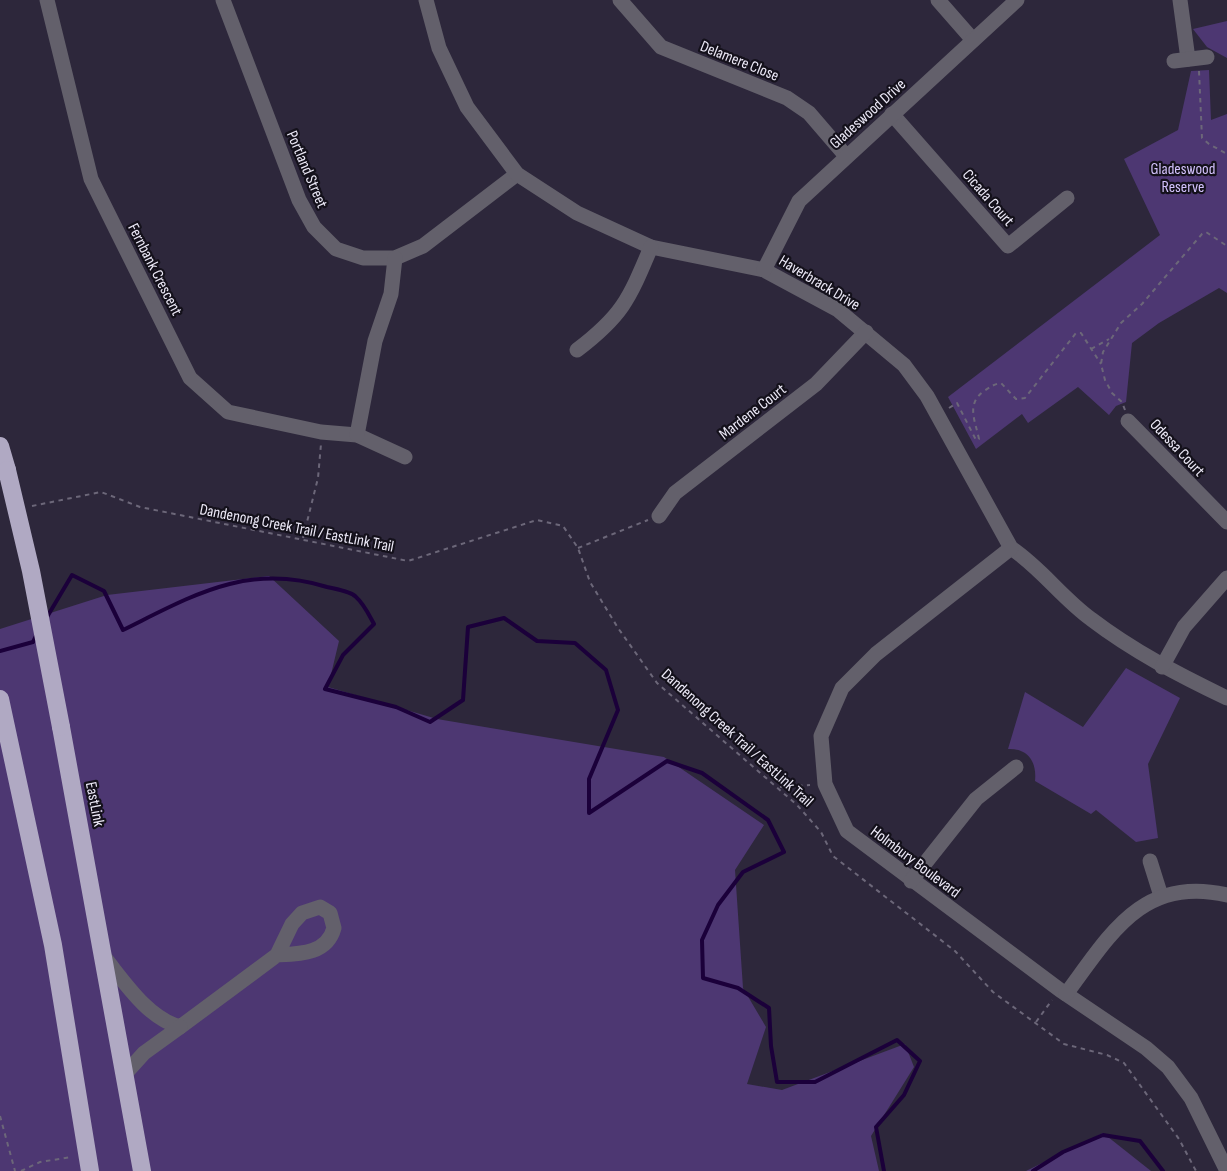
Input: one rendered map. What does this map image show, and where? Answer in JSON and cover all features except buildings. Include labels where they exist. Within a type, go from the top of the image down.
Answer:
[{"type":"highway","name":"EastLink","points":[[0,446],[31,571],[105,958],[142,1171]]},
{"type":"highway","points":[[0,699],[52,945],[89,1163]]},
{"type":"street","name":"Fernbank Crescent","points":[[46,0],[91,179],[190,378],[228,412],[321,432],[357,435],[405,457]]},
{"type":"street","name":"Portland Street","points":[[223,0],[299,200],[314,228],[336,249],[363,258],[395,258],[423,246],[517,174]]},
{"type":"street","name":"Haverbrack Drive","points":[[426,0],[439,48],[467,107],[517,174],[577,213],[651,247],[764,270],[838,310],[903,365],[938,414],[1011,548],[1027,559],[1089,618],[1162,667],[1227,698]]},
{"type":"street","name":"Delamere Close","points":[[620,0],[662,47],[787,98],[809,113],[846,156]]},
{"type":"street","points":[[938,0],[973,40]]},
{"type":"street","name":"Gladeswood Drive","points":[[764,270],[776,241],[799,201],[1017,0]]},
{"type":"street","points":[[1180,0],[1192,59]]},
{"type":"street","name":"Cicada Court","points":[[892,114],[1008,246],[1067,198]]},
{"type":"street","points":[[577,350],[607,327],[628,300],[651,247]]},
{"type":"street","points":[[357,435],[375,341],[391,294],[395,258]]},
{"type":"street","name":"Mardene Court","points":[[659,516],[675,493],[816,384],[866,332]]},
{"type":"street","name":"Odessa Court","points":[[1128,421],[1227,522]]},
{"type":"street","name":"Holmbury Boulevard","points":[[1011,548],[876,654],[842,688],[822,736],[825,784],[847,831],[911,881],[1063,992],[1146,1048],[1168,1067],[1191,1098],[1227,1171]]},
{"type":"street","points":[[1162,667],[1184,627],[1227,578]]},
{"type":"street","points":[[911,881],[976,799],[1016,767]]},
{"type":"street","points":[[1150,861],[1161,896]]},
{"type":"street","points":[[1063,992],[1121,922],[1140,907],[1161,896],[1189,890],[1227,895]]},
{"type":"street","points":[[125,1074],[144,1053],[277,955]]},
{"type":"street","points":[[105,958],[129,988],[164,1023],[180,1027]]},
{"type":"path","points":[[1192,59],[1202,138],[1227,154]]},
{"type":"path","points":[[1091,349],[1109,339],[1202,234],[1206,232],[1227,246]]},
{"type":"path","points":[[938,414],[957,403],[976,440],[979,439],[972,405],[975,397],[995,384],[1001,383],[1020,400],[1076,333],[1081,333],[1101,364],[1105,380],[1112,393],[1122,402],[1128,421]]},
{"type":"path","points":[[1101,364],[1109,339]]},
{"type":"path","points":[[303,538],[318,478],[321,432]]},
{"type":"path","name":"Dandenong Creek Trail / EastLink Trail","points":[[22,508],[101,492],[140,507],[303,538],[408,561],[537,520],[564,526],[578,548],[590,582],[618,628],[657,683],[779,787],[821,832],[832,856],[955,951],[993,992],[1064,1044],[1107,1055],[1124,1063],[1179,1139],[1196,1171]]},
{"type":"path","points":[[578,548],[659,516]]},
{"type":"path","points":[[779,787],[825,784]]},
{"type":"path","points":[[1036,1022],[1063,992]]},
{"type":"path","points":[[0,1116],[15,1171]]},
{"type":"path","points":[[21,1171],[40,1162],[89,1163]]},
{"type":"green space","points":[[1227,21],[1227,58],[1207,47],[1193,29]]},
{"type":"green space","name":"Gladeswood Reserve","points":[[1209,70],[1211,120],[1227,114],[1227,293],[1219,288],[1159,323],[1132,343],[1126,402],[1116,406],[1109,415],[1078,387],[1028,423],[1022,414],[976,449],[948,397],[1160,235],[1124,159],[1178,130],[1191,71]]},
{"type":"green space","points":[[269,576],[339,641],[328,687],[437,719],[664,757],[764,825],[735,870],[743,988],[766,1027],[747,1084],[782,1090],[905,1044],[914,1067],[871,1136],[879,1171],[0,1171],[0,629],[107,595]]},
{"type":"green space","points":[[1126,668],[1180,698],[1148,764],[1158,838],[1136,842],[1096,810],[1091,814],[1035,781],[1033,762],[1030,758],[1021,751],[1008,749],[1025,692],[1083,727]]},
{"type":"green space","points":[[1103,1133],[1151,1171],[1026,1171]]},
{"type":"waterway","points":[[47,617],[72,575],[104,591],[123,630],[197,595],[221,586],[245,581],[271,578],[298,580],[343,590],[359,600],[374,624],[343,655],[325,689],[396,707],[430,722],[463,700],[468,627],[504,618],[537,641],[575,643],[606,670],[618,710],[589,779],[589,813],[667,761],[702,773],[768,820],[784,852],[743,872],[718,905],[702,940],[703,978],[738,988],[769,1008],[771,1046],[777,1082],[815,1082],[897,1040],[920,1061],[904,1095],[876,1127],[884,1171]]},
{"type":"waterway","points":[[0,651],[33,642],[37,634]]},
{"type":"waterway","points":[[1033,1171],[1063,1152],[1103,1135],[1140,1141],[1163,1171]]}]
